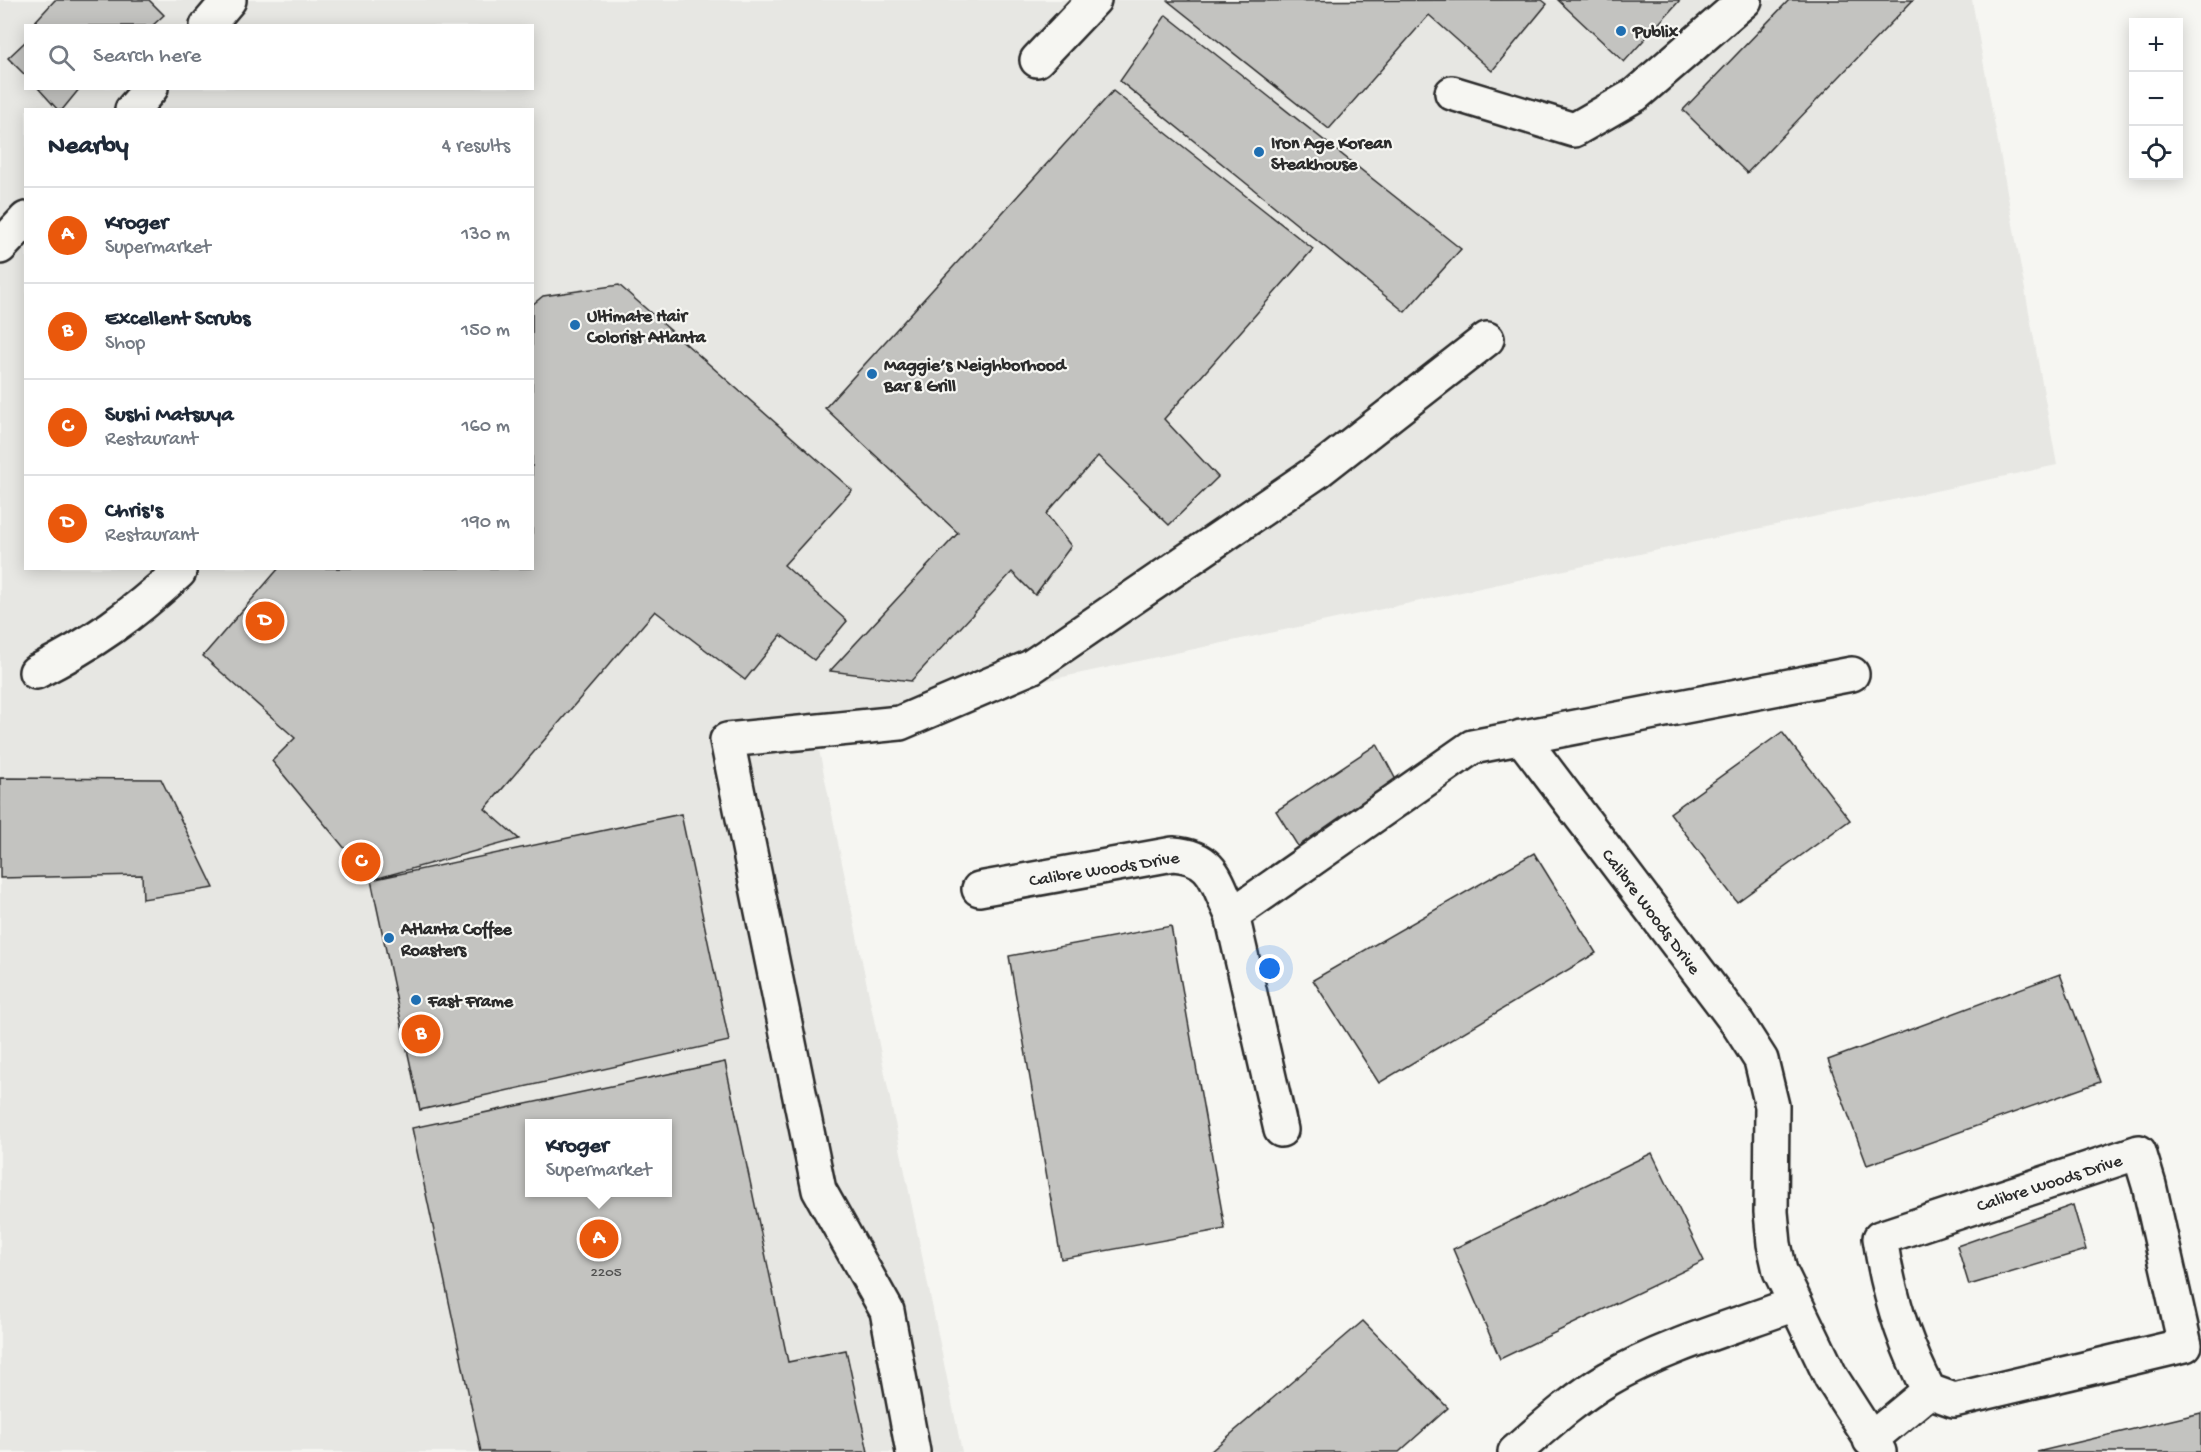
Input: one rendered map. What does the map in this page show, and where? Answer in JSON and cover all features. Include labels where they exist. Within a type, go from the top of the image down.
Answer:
[{"type":"street","points":[[209,24],[229,0]]},
{"type":"street","points":[[1037,60],[1094,0]]},
{"type":"street","points":[[1452,93],[1574,130],[1635,94],[1745,0]]},
{"type":"street","points":[[134,108],[149,90]]},
{"type":"street","points":[[0,247],[24,221]]},
{"type":"street","points":[[913,1452],[886,1311],[819,1190],[727,741],[900,723],[1031,667],[1318,471],[1487,339]]},
{"type":"street","points":[[36,672],[80,650],[132,615],[179,572]]},
{"type":"street","points":[[1232,915],[1472,747],[1852,674]]},
{"type":"street","name":"Calibre Woods Drive","points":[[1521,736],[1738,1024],[1761,1060],[1772,1106],[1774,1244],[1780,1271],[1831,1377],[1874,1446],[1929,1391]]},
{"type":"street","name":"Calibre Woods Drive","points":[[979,889],[1173,854],[1189,855],[1203,861],[1212,873],[1232,915],[1281,1130]]},
{"type":"street","name":"Calibre Woods Drive","points":[[2139,1152],[2150,1185],[2185,1345],[1954,1401],[1929,1391],[1913,1361],[1899,1325],[1884,1268],[1880,1238],[2139,1152]]},
{"type":"street","points":[[1515,1452],[1573,1402],[1609,1378],[1647,1359],[1795,1304]]},
{"type":"shaded area","points":[[0,0],[1972,0],[2057,465],[815,730],[962,1452],[0,1452]]},
{"type":"building","points":[[55,0],[149,0],[164,15],[154,24],[33,24]]},
{"type":"building","points":[[1542,0],[1547,4],[1492,71],[1429,15],[1329,129],[1168,1]]},
{"type":"building","name":"Publix","points":[[1558,0],[1680,0],[1624,62]]},
{"type":"building","points":[[1789,0],[1913,0],[1747,173],[1683,110]]},
{"type":"building","points":[[1166,15],[1461,249],[1405,312],[1120,81]]},
{"type":"building","points":[[24,43],[24,74],[8,58]]},
{"type":"building","points":[[40,90],[78,90],[64,108],[56,108]]},
{"type":"building","points":[[1113,91],[1313,249],[1164,419],[1218,477],[1169,525],[1098,456],[1046,514],[1071,546],[1035,595],[1012,572],[911,681],[830,671],[958,533],[825,408]]},
{"type":"building","points":[[619,285],[852,490],[784,565],[847,621],[814,660],[781,635],[745,680],[655,611],[485,809],[519,839],[371,880],[272,761],[295,738],[203,656],[277,570],[534,570],[534,303],[543,296]]},
{"type":"building","points":[[1782,732],[1850,820],[1737,902],[1670,813]]},
{"type":"building","points":[[1377,744],[1396,780],[1299,848],[1276,811]]},
{"type":"building","points":[[0,778],[161,779],[214,888],[143,899],[142,875],[0,878]]},
{"type":"building","points":[[681,814],[729,1041],[420,1110],[371,880]]},
{"type":"building","points":[[1534,853],[1596,953],[1379,1083],[1313,980]]},
{"type":"building","points":[[1171,926],[1225,1229],[1061,1259],[1009,956]]},
{"type":"building","points":[[2060,974],[2100,1082],[1867,1165],[1828,1060]]},
{"type":"building","points":[[725,1062],[788,1362],[846,1350],[868,1452],[481,1452],[412,1128]]},
{"type":"building","points":[[1652,1153],[1704,1261],[1500,1359],[1453,1249]]},
{"type":"building","points":[[2073,1205],[2086,1250],[1969,1285],[1957,1246]]},
{"type":"building","points":[[1363,1321],[1448,1408],[1399,1452],[1210,1452]]},
{"type":"building","points":[[2201,1413],[2201,1452],[2037,1452]]},
{"type":"place","name":"Publix","points":[[1621,31]]},
{"type":"place","name":"Iron Age Korean Steakhouse","points":[[1259,152]]},
{"type":"place","name":"Ultimate Hair Colorist Atlanta","points":[[575,325]]},
{"type":"place","name":"Maggie’s Neighborhood Bar & Grill","points":[[872,374]]},
{"type":"place","name":"Chris's","points":[[265,621]]},
{"type":"place","name":"Sushi Matsuya","points":[[361,862]]},
{"type":"place","name":"Atlanta Coffee Roasters","points":[[389,938]]},
{"type":"place","name":"Fast Frame","points":[[416,1000]]},
{"type":"place","name":"Excellent Scrubs","points":[[421,1034]]},
{"type":"place","name":"Kroger","points":[[599,1239]]}]
